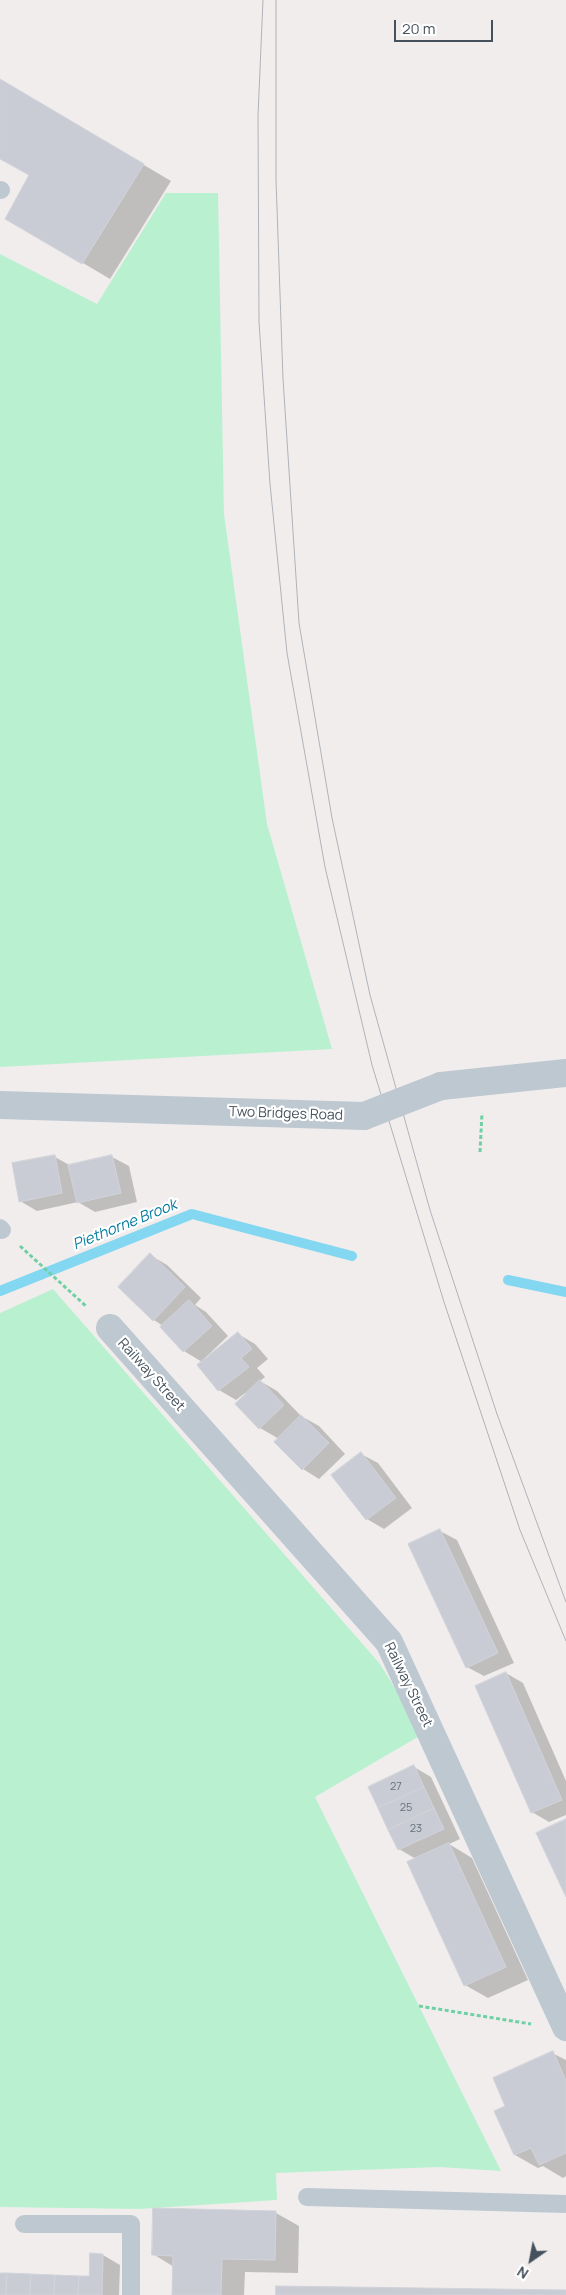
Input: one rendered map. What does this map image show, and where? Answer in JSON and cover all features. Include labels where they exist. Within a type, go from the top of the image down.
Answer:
[{"type":"street","name":"Two Bridges Road","points":[[0,1105],[364,1116],[440,1086],[566,1073]]},
{"type":"street","name":"Railway Street","points":[[110,1328],[389,1642],[566,2027]]},
{"type":"lane","points":[[307,2197],[566,2204]]},
{"type":"lane","points":[[24,2224],[131,2224],[132,2295]]},
{"type":"path","points":[[480,1152],[482,1109]]},
{"type":"path","points":[[30,1255],[65,1286]]},
{"type":"path","points":[[419,2006],[537,2025]]},
{"type":"green space","points":[[166,193],[218,193],[224,514],[267,824],[332,1049],[0,1067],[0,254],[97,304]]},
{"type":"green space","points":[[53,1289],[380,1664],[423,1734],[315,1797],[501,2171],[439,2167],[276,2173],[277,2200],[139,2209],[0,2207],[0,1313]]},
{"type":"building","points":[[0,79],[144,164],[82,264],[5,219],[29,175],[0,159]]},
{"type":"building","points":[[55,1155],[62,1193],[19,1202],[12,1163]]},
{"type":"building","points":[[112,1155],[121,1193],[77,1203],[68,1165]]},
{"type":"building","points":[[150,1253],[185,1287],[153,1321],[118,1287]]},
{"type":"building","points":[[189,1300],[212,1326],[183,1352],[160,1327]]},
{"type":"building","points":[[238,1332],[252,1349],[241,1358],[249,1367],[218,1391],[197,1365]]},
{"type":"building","points":[[260,1380],[284,1405],[259,1429],[235,1404]]},
{"type":"building","points":[[301,1415],[329,1443],[302,1470],[274,1442]]},
{"type":"building","points":[[361,1452],[396,1498],[366,1520],[331,1475]]},
{"type":"building","points":[[440,1529],[498,1653],[466,1668],[408,1544]]},
{"type":"building","points":[[506,1672],[562,1800],[531,1813],[475,1686]]},
{"type":"building","points":[[414,1765],[424,1787],[378,1808],[368,1787]]},
{"type":"building","points":[[424,1787],[434,1808],[388,1830],[378,1808]]},
{"type":"building","points":[[434,1808],[444,1829],[398,1850],[388,1830]]},
{"type":"building","points":[[566,1819],[566,1897],[536,1833]]},
{"type":"building","points":[[449,1843],[506,1967],[464,1986],[407,1862]]},
{"type":"building","points":[[553,2051],[566,2081],[566,2153],[539,2165],[531,2148],[514,2155],[494,2111],[505,2106],[493,2078]]},
{"type":"building","points":[[153,2208],[276,2211],[275,2260],[222,2259],[221,2295],[172,2295],[173,2256],[152,2255]]},
{"type":"building","points":[[90,2253],[103,2254],[102,2295],[78,2295],[79,2276],[89,2276]]},
{"type":"building","points":[[0,2273],[7,2273],[6,2295],[0,2295]]},
{"type":"building","points":[[7,2273],[31,2274],[30,2295],[6,2295]]},
{"type":"building","points":[[31,2274],[55,2275],[54,2295],[30,2295]]},
{"type":"building","points":[[55,2275],[79,2276],[78,2295],[54,2295]]},
{"type":"building","points":[[276,2286],[566,2290],[566,2295],[276,2295]]},
{"type":"waterway","name":"Piethorne Brook","points":[[0,1291],[192,1214],[352,1256]]},
{"type":"waterway","name":"Piethorne Brook","points":[[508,1280],[566,1292]]},
{"type":"tram line","points":[[263,0],[258,116],[259,322],[270,484],[287,653],[325,867],[372,1065],[444,1302],[520,1530],[566,1641]]},
{"type":"tram line","points":[[276,0],[276,180],[283,379],[299,623],[332,818],[370,995],[430,1210],[497,1414],[566,1602]]}]
